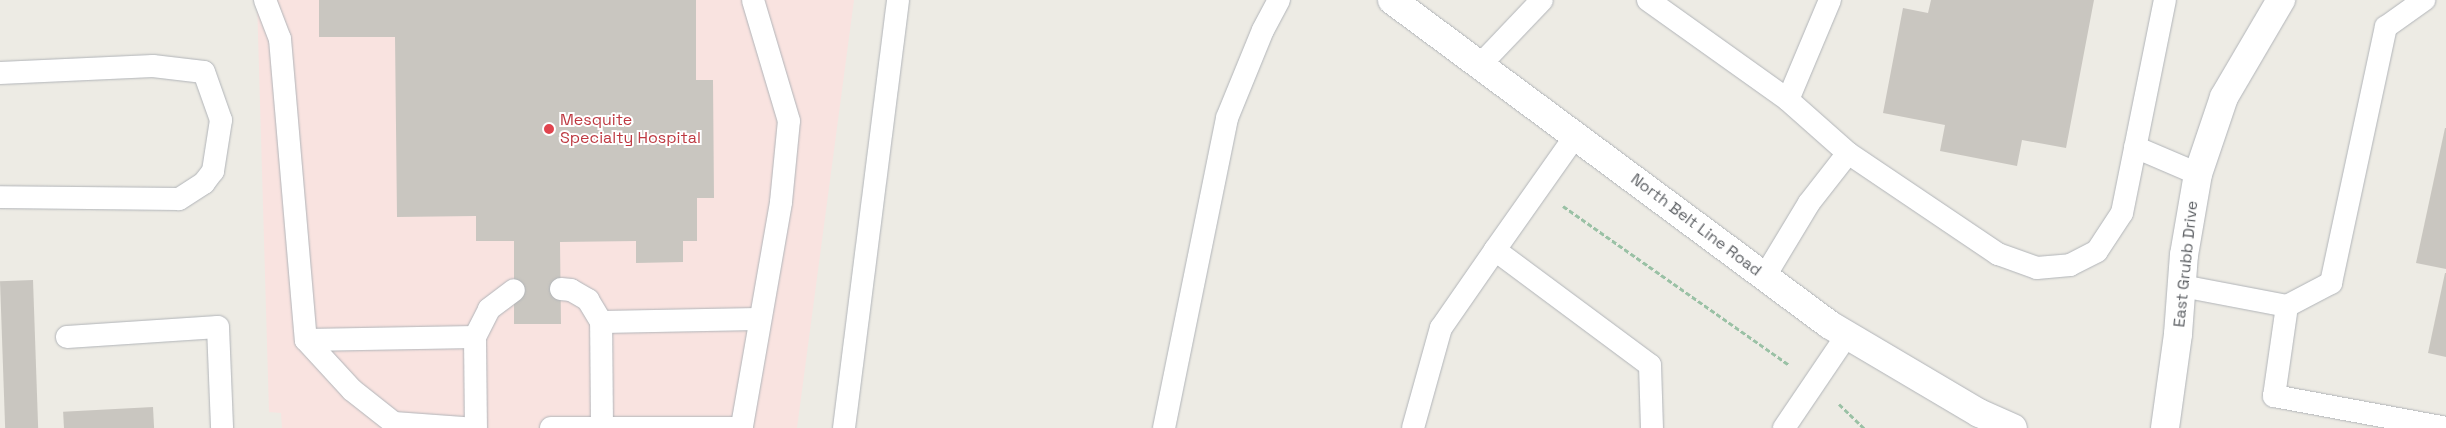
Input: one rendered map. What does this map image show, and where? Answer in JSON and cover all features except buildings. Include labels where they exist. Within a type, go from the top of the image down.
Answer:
[{"type":"street","name":"North Belt Line Road","points":[[1392,0],[1847,335],[1979,413],[2013,428]]},
{"type":"street","name":"East Grubb Drive","points":[[2165,428],[2198,174],[2224,96],[2281,0]]},
{"type":"lane","points":[[265,0],[280,39],[306,340],[352,390],[394,423],[454,428]]},
{"type":"lane","points":[[551,428],[742,427],[781,202],[789,121],[753,0]]},
{"type":"lane","points":[[844,428],[898,0]]},
{"type":"lane","points":[[1164,428],[1227,118],[1263,30],[1279,0]]},
{"type":"lane","points":[[1481,64],[1542,0]]},
{"type":"lane","points":[[1648,0],[1788,100],[1848,152],[1998,254],[2037,268],[2070,265],[2097,251],[2122,213],[2165,0]]},
{"type":"lane","points":[[1788,100],[1830,0]]},
{"type":"lane","points":[[2182,286],[2287,306],[2331,283],[2386,27],[2424,0]]},
{"type":"lane","points":[[0,73],[153,66],[204,72],[221,120],[213,171],[204,182],[179,199],[0,197]]},
{"type":"lane","points":[[1413,428],[1441,328],[1576,135]]},
{"type":"lane","points":[[2135,147],[2198,174]]},
{"type":"lane","points":[[1765,276],[1809,203],[1848,152]]},
{"type":"lane","points":[[1495,250],[1650,365],[1652,428]]},
{"type":"lane","points":[[476,428],[474,337],[488,308],[514,290]]},
{"type":"lane","points":[[561,290],[571,290],[588,300],[601,322],[602,428]]},
{"type":"lane","points":[[2287,306],[2274,396],[2446,428]]},
{"type":"lane","points":[[601,322],[760,319]]},
{"type":"lane","points":[[67,337],[218,326],[222,428]]},
{"type":"lane","points":[[1784,428],[1847,335]]},
{"type":"lane","points":[[306,340],[474,337]]},
{"type":"path","points":[[1539,189],[1815,383],[1864,428]]},
{"type":"shaded area","name":"Mesquite Specialty Hospital","points":[[257,0],[854,0],[797,428],[282,428],[281,413],[269,412]]},
{"type":"place","name":"Mesquite Specialty Hospital","points":[[549,129]]}]
